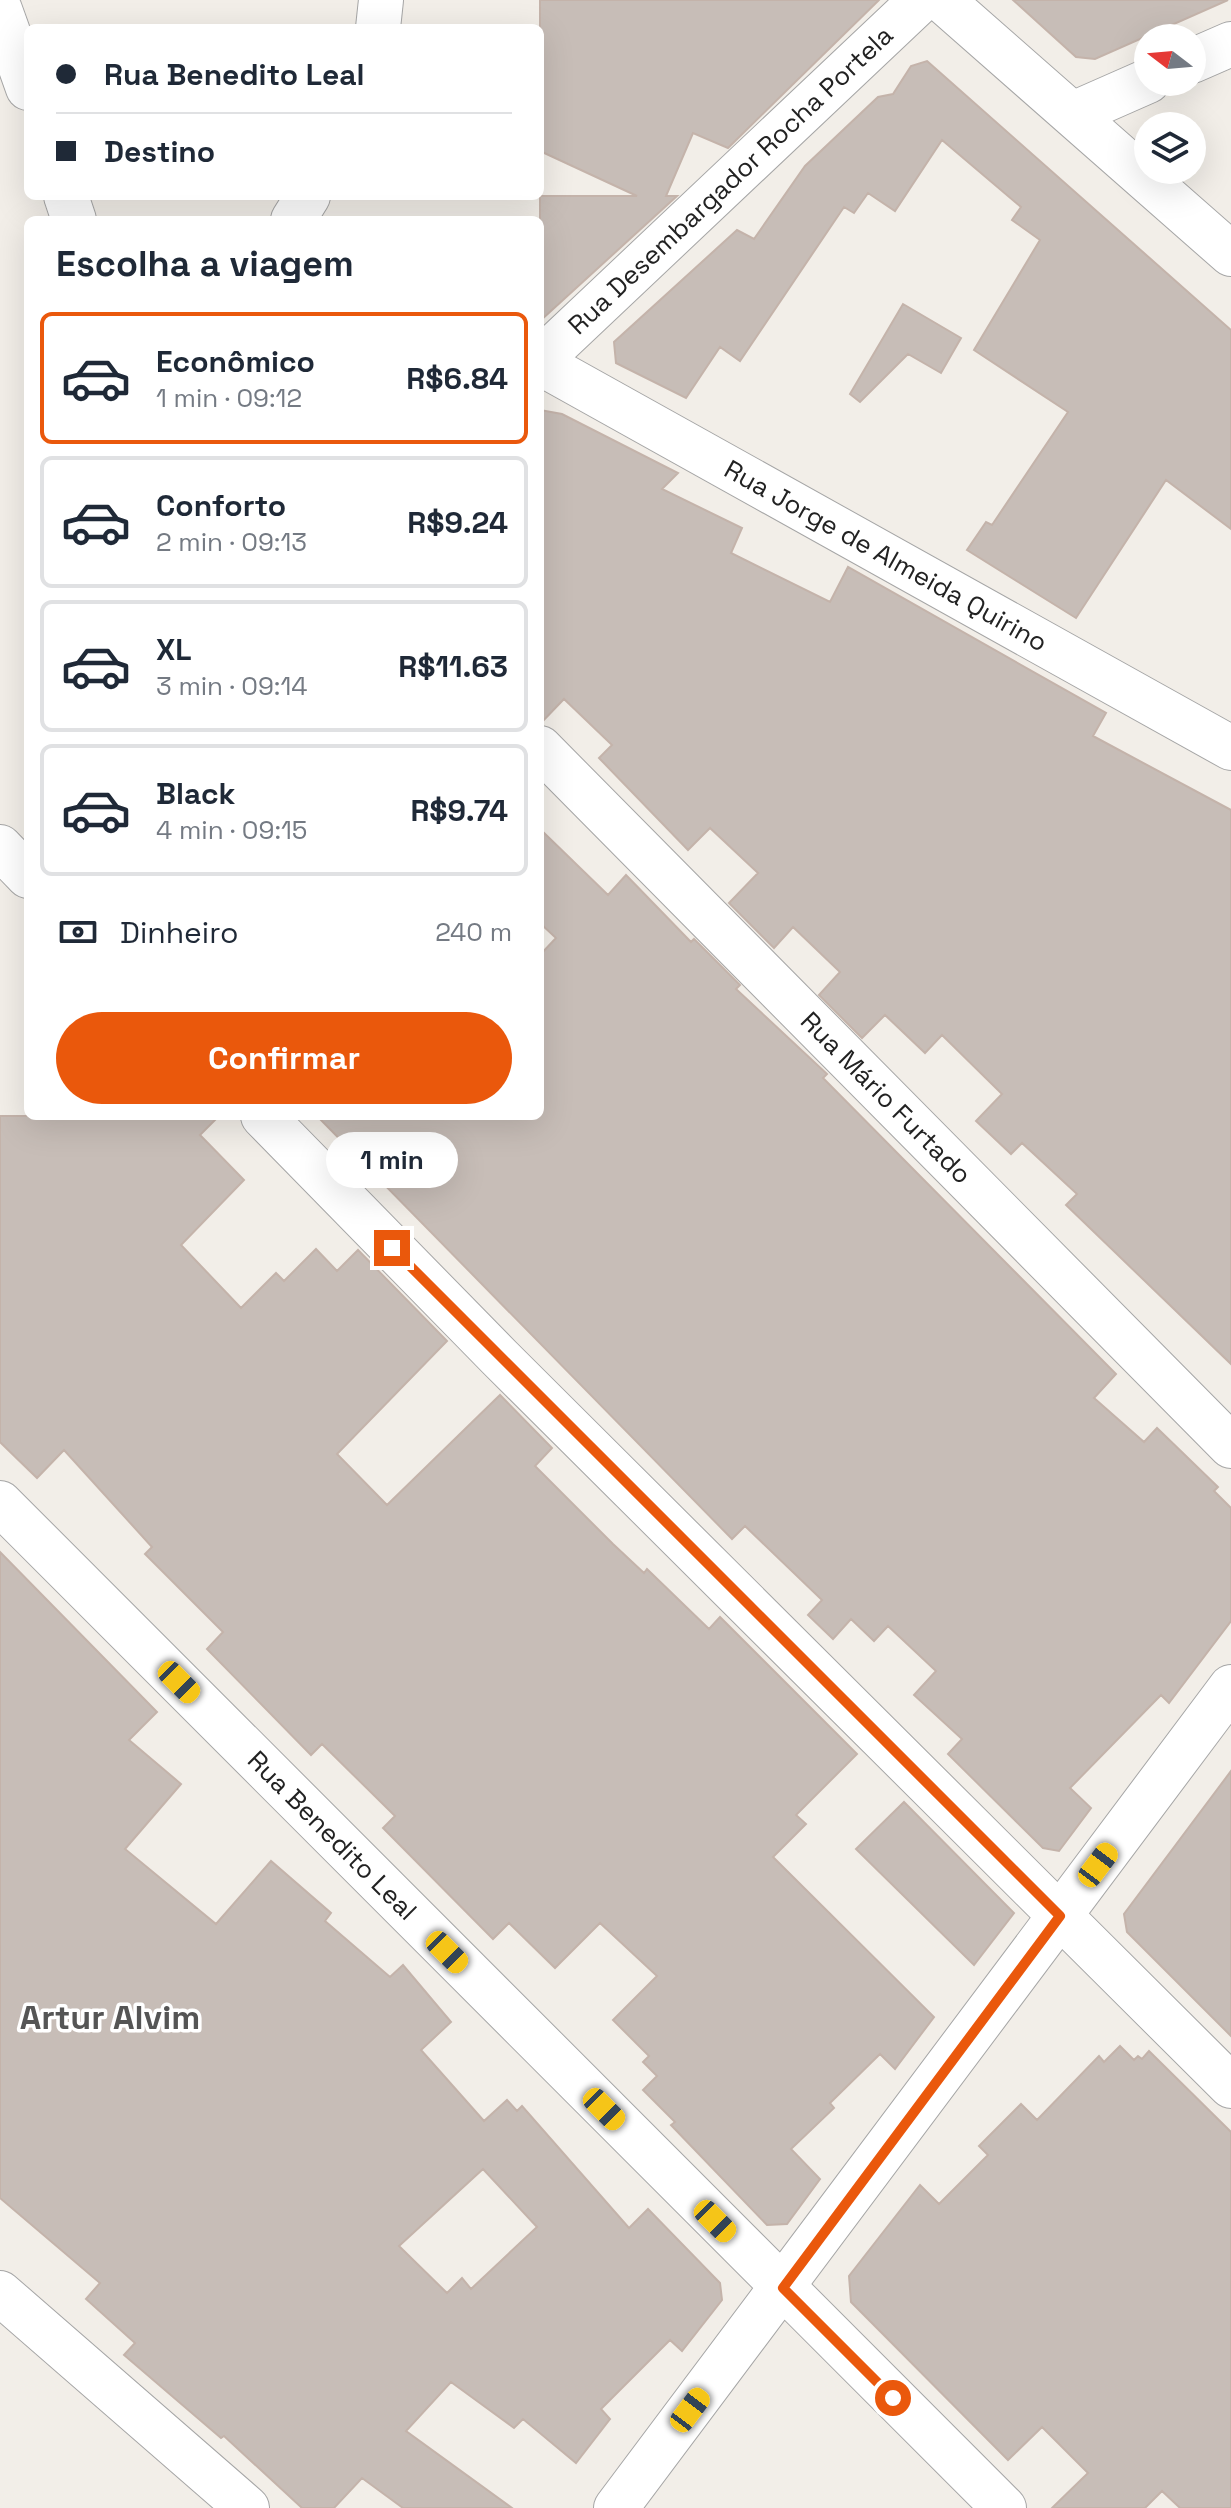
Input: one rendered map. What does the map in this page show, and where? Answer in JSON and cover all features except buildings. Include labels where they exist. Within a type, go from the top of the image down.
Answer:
[{"type":"street","points":[[378,24],[381,0]]},
{"type":"street","name":"Rua Desembargador Rocha Portela","points":[[544,358],[921,0]]},
{"type":"street","points":[[942,0],[1231,254]]},
{"type":"street","points":[[0,10],[17,84]]},
{"type":"street","points":[[1206,55],[1231,44]]},
{"type":"street","points":[[1073,114],[1134,87]]},
{"type":"street","name":"Rua Jorge de Almeida Quirino","points":[[544,364],[1231,748]]},
{"type":"street","name":"Rua Mário Furtado","points":[[544,752],[1231,1446]]},
{"type":"street","points":[[267,1120],[500,1358],[1231,2086]]},
{"type":"street","name":"Rua Benedito Leal","points":[[0,1503],[1004,2508]]},
{"type":"street","points":[[616,2508],[1231,1687]]},
{"type":"street","points":[[0,2293],[247,2508]]},
{"type":"district","name":"Artur Alvim","points":[[110,2017]]},
{"type":"route","points":[[392,1248],[1060,1916],[783,2288],[893,2398]]}]
